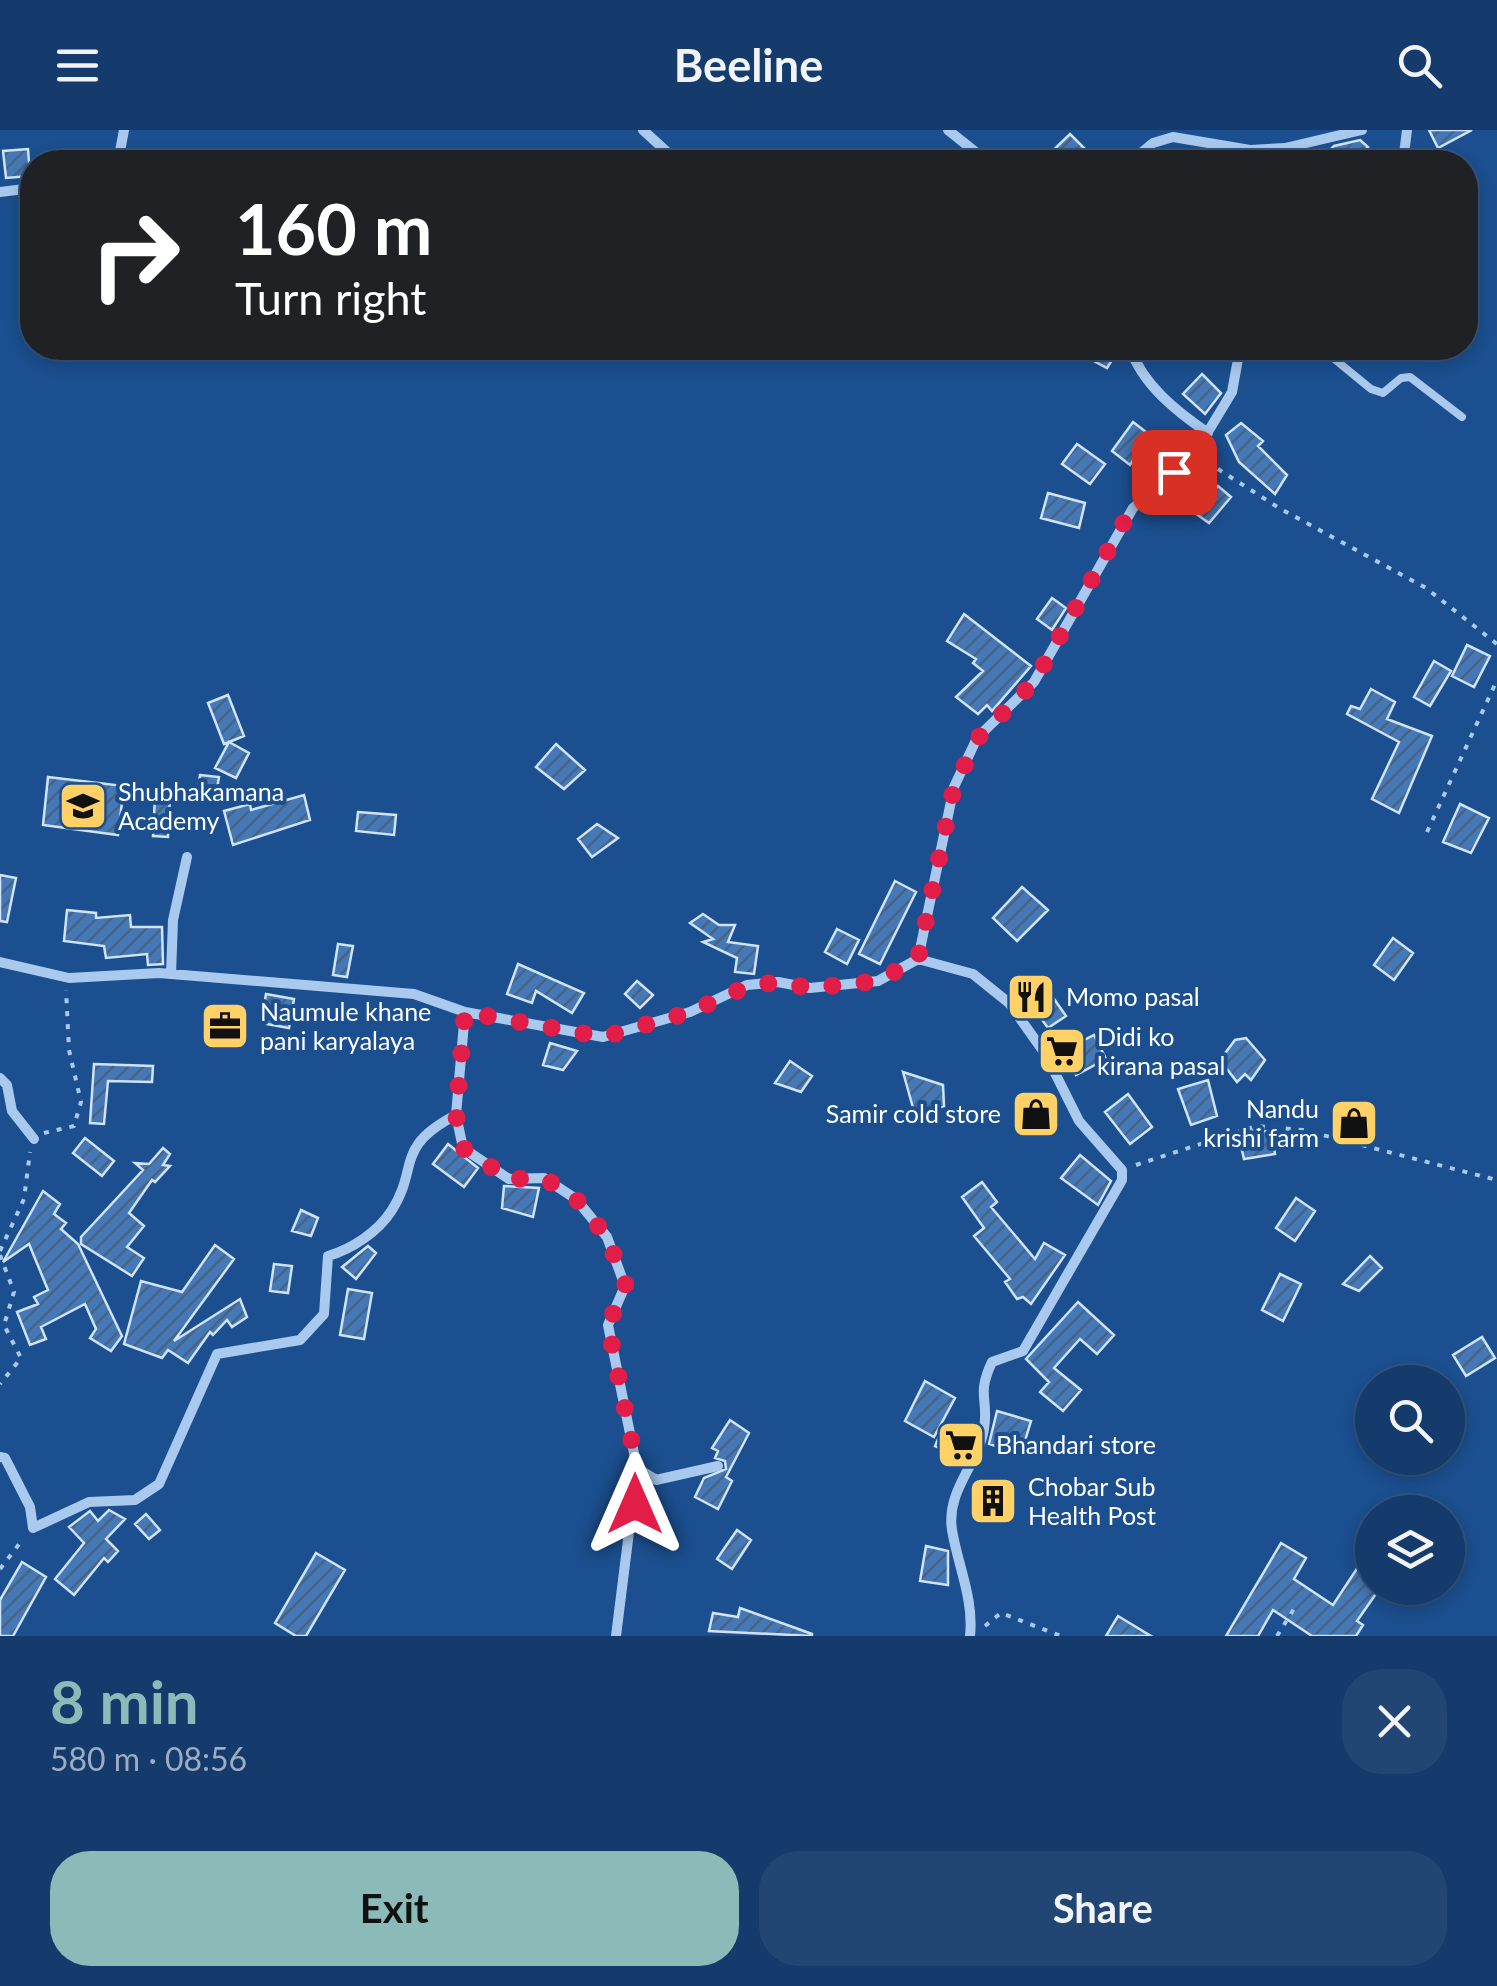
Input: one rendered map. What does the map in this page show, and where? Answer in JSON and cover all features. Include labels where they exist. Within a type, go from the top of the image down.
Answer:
[{"type":"street","points":[[644,130],[665,150]]},
{"type":"street","points":[[948,130],[973,150]]},
{"type":"street","points":[[1145,150],[1172,136],[1250,150],[1300,146],[1362,130]]},
{"type":"street","points":[[1135,360],[1176,411],[1208,432]]},
{"type":"street","points":[[918,959],[954,787],[978,738],[1034,682],[1132,508],[1194,454],[1232,392],[1238,360]]},
{"type":"street","points":[[171,974],[173,920],[187,857]]},
{"type":"street","points":[[0,962],[70,978],[171,974],[414,994],[465,1012],[603,1037],[690,1012],[748,986],[778,982],[810,988],[878,981],[918,959],[973,974],[1009,1003],[1046,1055],[1079,1121],[1122,1170],[1122,1180],[1086,1249],[1023,1351],[992,1362],[980,1388],[984,1430],[956,1488],[951,1526],[972,1614],[972,1636]]},
{"type":"street","points":[[465,1012],[456,1115],[463,1148],[509,1179],[544,1178],[576,1199],[607,1237],[626,1286],[608,1325],[637,1468],[616,1636]]},
{"type":"street","points":[[0,1078],[6,1085],[12,1111],[34,1140]]},
{"type":"street","points":[[0,1457],[6,1458],[30,1507],[32,1528],[89,1502],[136,1500],[160,1484],[217,1354],[300,1340],[324,1314],[328,1256],[353,1248],[392,1210],[410,1152],[436,1125],[456,1115]]},
{"type":"street","points":[[637,1468],[656,1480],[718,1466]]},
{"type":"lane","points":[[1336,360],[1383,394],[1401,378],[1410,377],[1462,417]]},
{"type":"path","points":[[1194,454],[1279,508],[1426,588],[1497,644]]},
{"type":"path","points":[[1428,832],[1497,680]]},
{"type":"path","points":[[0,1384],[21,1358],[4,1324],[14,1292],[0,1253],[24,1198],[25,1168],[34,1140],[74,1126],[81,1102],[69,1050],[66,992],[70,978]]},
{"type":"path","points":[[1122,1170],[1256,1126],[1302,1130],[1497,1180]]},
{"type":"path","points":[[0,1569],[32,1528]]},
{"type":"path","points":[[1277,1636],[1297,1604]]},
{"type":"path","points":[[972,1636],[1001,1612],[1061,1636]]},
{"type":"building","points":[[1429,130],[1472,130],[1438,148]]},
{"type":"building","points":[[1070,134],[1084,148],[1082,150],[1053,150]]},
{"type":"building","points":[[1360,140],[1368,147],[1330,150]]},
{"type":"building","points":[[28,149],[20,150],[20,177],[6,178],[3,151]]},
{"type":"building","points":[[1092,360],[1112,360],[1107,368]]},
{"type":"building","points":[[1202,374],[1221,393],[1205,414],[1183,394]]},
{"type":"building","points":[[1133,422],[1150,435],[1130,465],[1112,451]]},
{"type":"building","points":[[1241,423],[1263,441],[1258,446],[1287,475],[1275,494],[1239,462],[1226,435]]},
{"type":"building","points":[[1077,444],[1105,464],[1090,484],[1062,464]]},
{"type":"building","points":[[1218,486],[1231,497],[1209,523],[1195,513]]},
{"type":"building","points":[[1048,493],[1085,503],[1079,528],[1041,518]]},
{"type":"building","points":[[1052,598],[1066,608],[1052,630],[1037,619]]},
{"type":"building","points":[[964,614],[1031,666],[992,711],[987,705],[978,714],[956,697],[983,671],[973,663],[976,659],[947,641]]},
{"type":"building","points":[[1467,645],[1490,656],[1474,687],[1452,676]]},
{"type":"building","points":[[1434,661],[1451,671],[1430,706],[1414,697]]},
{"type":"building","points":[[1371,689],[1395,702],[1387,719],[1432,736],[1399,813],[1372,799],[1399,742],[1347,714],[1351,706],[1360,709]]},
{"type":"building","points":[[228,695],[244,736],[224,744],[208,703]]},
{"type":"building","points":[[229,742],[249,753],[236,778],[215,768]]},
{"type":"building","points":[[556,744],[585,770],[564,789],[536,767]]},
{"type":"building","points":[[200,775],[219,777],[215,800],[197,797]]},
{"type":"building","name":"Shubhakamana Academy","points":[[48,777],[124,786],[118,835],[43,825]]},
{"type":"building","points":[[304,795],[310,820],[233,845],[224,811],[250,804],[251,810]]},
{"type":"building","points":[[155,796],[170,796],[168,837],[153,836]]},
{"type":"building","points":[[1460,804],[1489,818],[1471,853],[1443,842]]},
{"type":"building","points":[[358,812],[396,815],[394,835],[356,831]]},
{"type":"building","points":[[597,824],[618,838],[592,857],[578,839]]},
{"type":"building","points":[[0,875],[16,878],[7,922],[0,921]]},
{"type":"building","points":[[895,881],[916,892],[880,964],[859,954]]},
{"type":"building","points":[[1022,887],[1048,910],[1017,941],[993,918]]},
{"type":"building","points":[[67,910],[96,913],[96,918],[130,915],[131,927],[162,927],[163,964],[148,965],[147,954],[106,958],[104,946],[64,941]]},
{"type":"building","points":[[703,914],[719,925],[735,925],[728,942],[758,946],[754,974],[735,972],[737,958],[703,942],[713,939],[690,923]]},
{"type":"building","points":[[837,929],[859,940],[847,964],[825,952]]},
{"type":"building","points":[[1393,938],[1413,953],[1394,980],[1374,965]]},
{"type":"building","points":[[338,944],[353,946],[347,977],[333,975]]},
{"type":"building","points":[[518,964],[584,993],[572,1013],[536,991],[532,1003],[507,994]]},
{"type":"building","points":[[1038,976],[1066,1016],[1048,1028],[1020,989]]},
{"type":"building","points":[[637,981],[653,995],[640,1008],[625,994]]},
{"type":"building","points":[[266,994],[294,999],[289,1028],[261,1023]]},
{"type":"building","points":[[220,1009],[245,1011],[242,1047],[217,1045]]},
{"type":"building","points":[[1094,1035],[1106,1059],[1076,1075],[1063,1051]]},
{"type":"building","points":[[1246,1038],[1265,1060],[1251,1080],[1245,1074],[1237,1082],[1220,1060],[1235,1040]]},
{"type":"building","points":[[550,1043],[577,1051],[563,1070],[543,1065]]},
{"type":"building","points":[[790,1061],[812,1076],[801,1092],[775,1083]]},
{"type":"building","points":[[94,1064],[153,1066],[152,1082],[108,1081],[104,1124],[90,1123]]},
{"type":"building","points":[[903,1072],[943,1085],[944,1106],[915,1115]]},
{"type":"building","points":[[1208,1080],[1217,1116],[1191,1125],[1178,1089]]},
{"type":"building","points":[[1128,1094],[1152,1127],[1130,1144],[1105,1112]]},
{"type":"building","points":[[1272,1132],[1275,1154],[1244,1159],[1238,1133]]},
{"type":"building","points":[[85,1138],[114,1161],[102,1176],[73,1153]]},
{"type":"building","points":[[448,1144],[478,1168],[464,1187],[433,1164]]},
{"type":"building","points":[[163,1148],[170,1154],[163,1165],[170,1166],[155,1182],[152,1180],[129,1213],[144,1226],[127,1247],[144,1258],[132,1276],[81,1244],[81,1237],[143,1170],[135,1163],[149,1164]]},
{"type":"building","points":[[1080,1155],[1111,1181],[1098,1205],[1061,1178]]},
{"type":"building","points":[[982,1182],[997,1202],[991,1207],[1035,1259],[1044,1243],[1065,1255],[1031,1304],[1023,1297],[1017,1299],[1005,1282],[1010,1279],[974,1236],[984,1228],[962,1197]]},
{"type":"building","points":[[504,1186],[539,1188],[533,1217],[502,1208]]},
{"type":"building","points":[[43,1191],[60,1204],[54,1214],[66,1223],[61,1229],[78,1244],[122,1336],[111,1351],[90,1338],[96,1329],[85,1304],[41,1327],[46,1339],[30,1345],[17,1312],[38,1304],[34,1297],[48,1290],[29,1244],[3,1262]]},
{"type":"building","points":[[1296,1198],[1315,1211],[1295,1241],[1276,1228]]},
{"type":"building","points":[[301,1210],[318,1218],[311,1236],[292,1231]]},
{"type":"building","points":[[215,1245],[234,1259],[174,1341],[240,1299],[247,1317],[232,1327],[227,1320],[213,1335],[210,1332],[188,1363],[168,1350],[162,1358],[124,1344],[141,1281],[182,1292]]},
{"type":"building","points":[[368,1246],[376,1253],[356,1279],[342,1267]]},
{"type":"building","points":[[1370,1256],[1382,1268],[1359,1291],[1343,1284]]},
{"type":"building","points":[[274,1264],[292,1266],[288,1293],[270,1291]]},
{"type":"building","points":[[1280,1274],[1301,1284],[1283,1321],[1262,1310]]},
{"type":"building","points":[[348,1289],[372,1293],[364,1339],[340,1335]]},
{"type":"building","points":[[1078,1302],[1114,1335],[1097,1354],[1080,1339],[1054,1368],[1081,1390],[1063,1411],[1040,1392],[1049,1382],[1026,1359]]},
{"type":"building","points":[[1482,1337],[1495,1358],[1466,1376],[1465,1365],[1459,1365],[1453,1355]]},
{"type":"building","points":[[925,1381],[955,1398],[934,1437],[905,1421]]},
{"type":"building","points":[[997,1411],[1031,1421],[1021,1454],[989,1444]]},
{"type":"building","points":[[730,1420],[749,1433],[726,1477],[732,1481],[718,1509],[695,1497],[704,1478],[726,1469],[725,1461],[715,1458],[718,1451],[712,1448]]},
{"type":"building","points":[[941,1432],[963,1441],[957,1456],[935,1446]]},
{"type":"building","name":"Chobar Sub Health Post","points":[[987,1485],[1010,1498],[1000,1518],[976,1505]]},
{"type":"building","points":[[109,1510],[125,1519],[106,1539],[118,1551],[108,1562],[104,1558],[74,1595],[55,1579],[84,1543],[69,1527],[90,1511],[98,1521]]},
{"type":"building","points":[[146,1514],[160,1530],[149,1539],[135,1524]]},
{"type":"building","points":[[737,1530],[751,1540],[732,1569],[717,1559]]},
{"type":"building","points":[[1281,1543],[1306,1558],[1294,1579],[1333,1605],[1355,1572],[1355,1605],[1368,1605],[1357,1621],[1363,1625],[1356,1636],[1312,1636],[1273,1610],[1258,1636],[1226,1636]]},
{"type":"building","points":[[926,1546],[948,1551],[948,1585],[920,1581]]},
{"type":"building","points":[[316,1553],[345,1570],[306,1636],[296,1636],[275,1623]]},
{"type":"building","points":[[22,1562],[46,1577],[13,1636],[0,1636],[0,1600]]},
{"type":"building","points":[[740,1608],[812,1636],[709,1631],[713,1613],[738,1617]]},
{"type":"building","points":[[1118,1616],[1151,1636],[1106,1636]]},
{"type":"place","name":"Shubhakamana Academy","points":[[83,806]]},
{"type":"place","name":"Momo pasal","points":[[1031,997]]},
{"type":"place","name":"Naumule khane pani karyalaya","points":[[225,1026]]},
{"type":"place","name":"Didi ko kirana pasal","points":[[1062,1051]]},
{"type":"place","name":"Samir cold store","points":[[1036,1114]]},
{"type":"place","name":"Nandu krishi farm","points":[[1354,1123]]},
{"type":"place","name":"Bhandari store","points":[[961,1445]]},
{"type":"place","name":"Chobar Sub Health Post","points":[[993,1501]]},
{"type":"route","points":[[635,1504],[637,1468],[631,1428],[608,1325],[626,1286],[607,1237],[576,1199],[544,1178],[509,1179],[463,1148],[456,1115],[465,1012],[532,1021],[603,1037],[690,1012],[748,986],[778,982],[810,988],[878,981],[918,959],[954,787],[978,738],[1034,682],[1132,508],[1174,472]]}]
